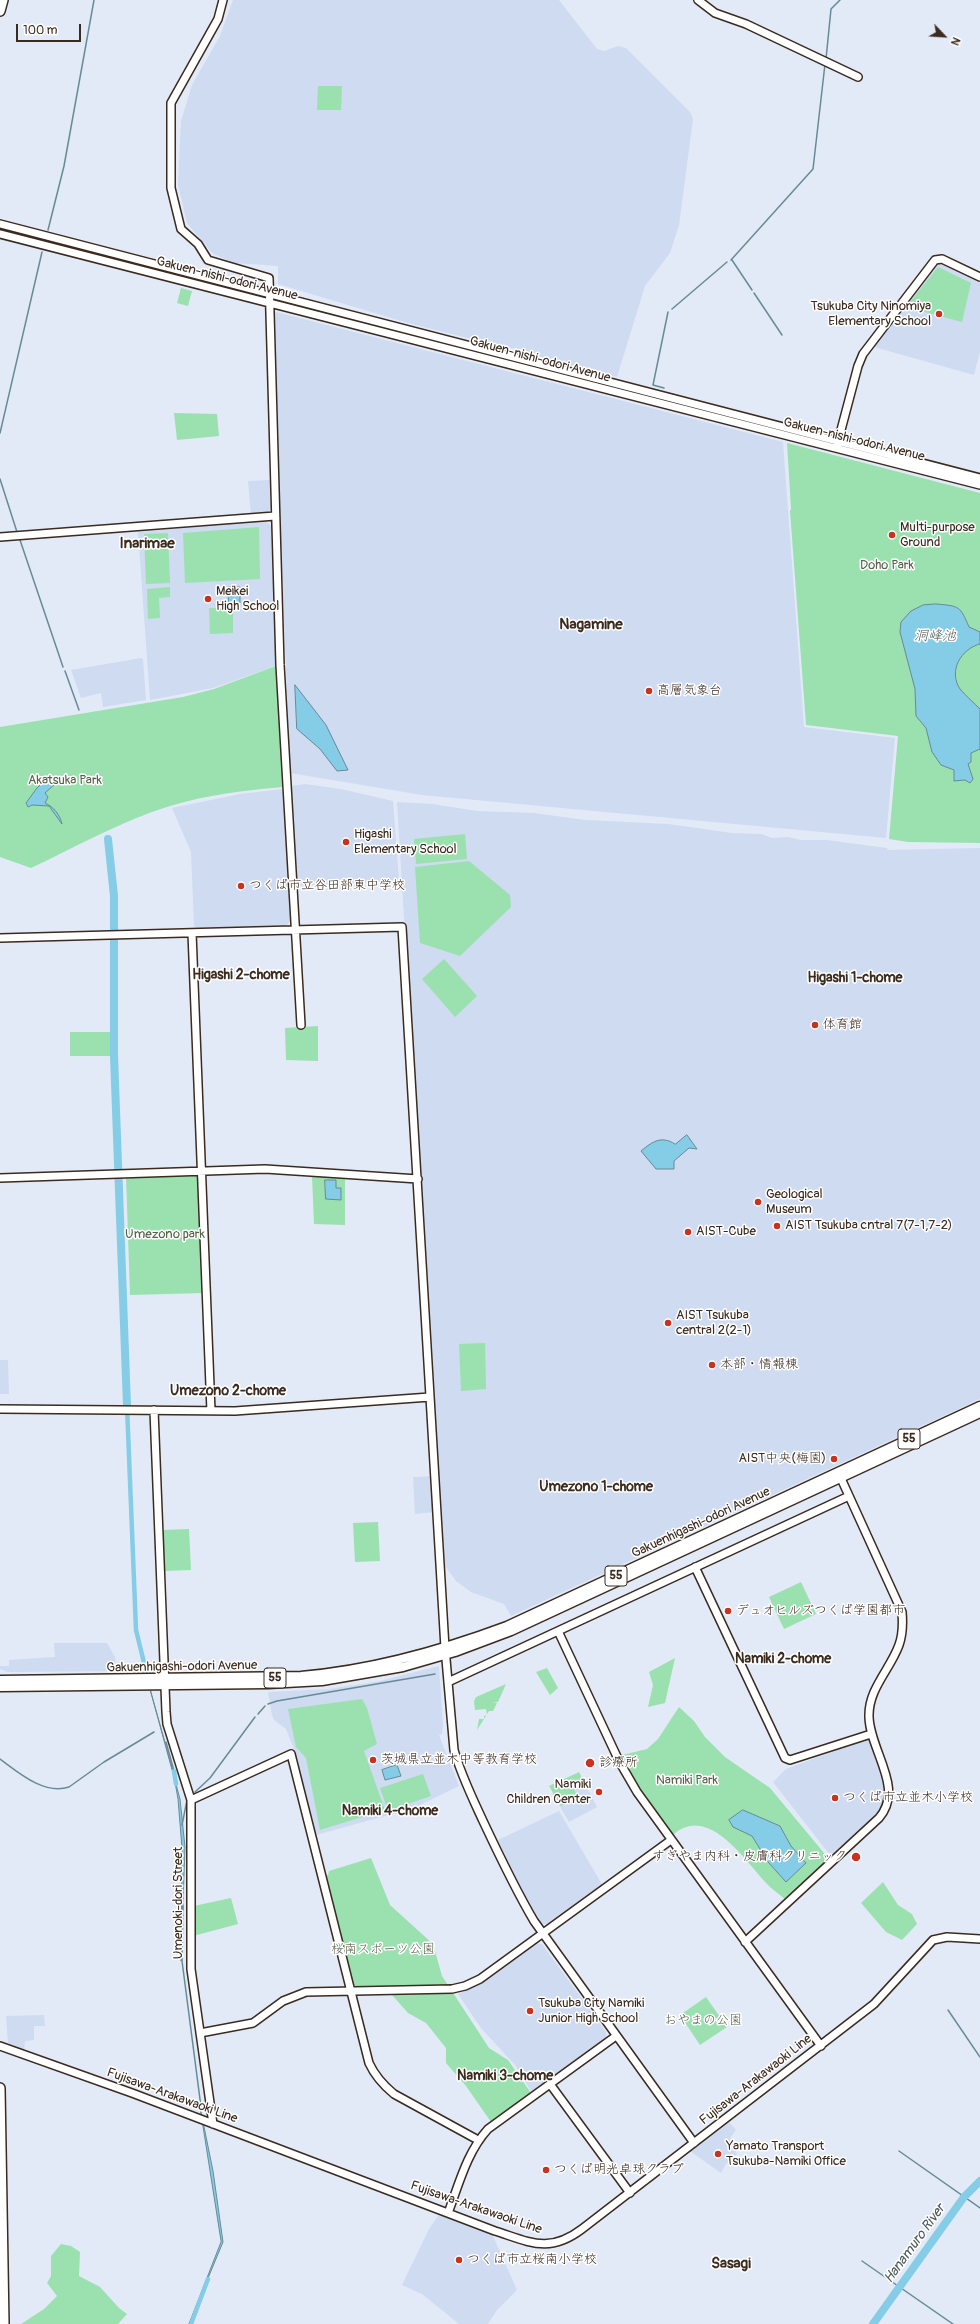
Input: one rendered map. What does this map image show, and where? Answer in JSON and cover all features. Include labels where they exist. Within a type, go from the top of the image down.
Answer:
[{"type":"highway","points":[[0,11],[3,0]]},
{"type":"highway","points":[[0,2088],[5,2254],[8,2266],[10,2324]]},
{"type":"highway","points":[[4,2324],[2,2267],[5,2254]]},
{"type":"main road","name":"Gakuenhigashi-odori Avenue","points":[[0,1680],[268,1684],[322,1681],[373,1673],[511,1631],[839,1475],[980,1406]]},
{"type":"main road","name":"Gakuenhigashi-odori Avenue","points":[[839,1475],[980,1413]]},
{"type":"main road","name":"Gakuenhigashi-odori Avenue","points":[[0,1687],[165,1682]]},
{"type":"street","points":[[223,0],[218,19],[171,103],[171,188],[181,230],[198,244],[208,260],[268,278],[280,665],[296,929],[300,1025]]},
{"type":"street","points":[[698,0],[715,13],[746,24],[858,77]]},
{"type":"street","name":"Gakuen-nishi-odori Avenue","points":[[0,224],[95,254]]},
{"type":"street","name":"Gakuen-nishi-odori Avenue","points":[[0,229],[837,445],[980,485]]},
{"type":"street","name":"Gakuen-nishi-odori Avenue","points":[[0,234],[95,254]]},
{"type":"street","points":[[837,445],[858,366],[863,354],[935,260],[942,259],[980,277]]},
{"type":"street","name":"Gakuen-nishi-odori Avenue","points":[[837,445],[980,478]]},
{"type":"street","points":[[0,537],[275,516]]},
{"type":"street","points":[[0,938],[402,927],[445,1652],[451,1732],[461,1774],[518,1895],[542,1934],[694,2143]]},
{"type":"street","points":[[192,932],[211,1411]]},
{"type":"street","points":[[0,1178],[265,1169],[418,1179]]},
{"type":"street","points":[[0,1409],[251,1410],[430,1397]]},
{"type":"street","name":"Umenoki-dori Street","points":[[154,1410],[167,1724],[191,1800],[190,1954],[213,2124]]},
{"type":"street","points":[[745,1942],[883,1813],[889,1800],[889,1789],[871,1734],[869,1716],[875,1688],[900,1644],[903,1626],[902,1612],[839,1475]]},
{"type":"street","points":[[448,1682],[849,1496]]},
{"type":"street","points":[[695,1567],[785,1758],[790,1760],[871,1734]]},
{"type":"street","points":[[558,1631],[621,1766],[637,1792],[821,2046]]},
{"type":"street","points":[[191,1800],[291,1754],[370,2063],[379,2080],[385,2087],[405,2101],[478,2140]]},
{"type":"street","points":[[200,2033],[254,2023],[284,2001],[306,1992],[452,1989],[465,1986],[480,1978],[671,1840]]},
{"type":"street","name":"Fujisawa-Arakawaoki Line","points":[[0,2046],[527,2242],[547,2245],[565,2241],[573,2236],[821,2046],[874,2004],[933,1940],[947,1937],[980,1939]]},
{"type":"street","points":[[448,2213],[468,2160],[478,2140],[488,2129],[616,2036]]},
{"type":"street","points":[[550,2084],[630,2193]]},
{"type":"shaded area","points":[[233,0],[559,0],[597,49],[604,51],[618,46],[626,48],[690,112],[693,119],[679,225],[670,253],[645,286],[617,377],[530,354],[525,349],[507,348],[408,323],[278,284],[278,266],[234,263],[212,253],[187,223],[178,185],[181,121],[192,85],[220,36]]},
{"type":"shaded area","name":"Tsukuba City Ninomiya Elementary School","points":[[941,264],[980,282],[980,351],[974,375],[874,347],[936,265]]},
{"type":"shaded area","points":[[276,312],[783,442],[804,727],[895,738],[886,838],[422,795],[290,773],[272,314]]},
{"type":"shaded area","points":[[270,480],[271,508],[267,513],[251,514],[248,481]]},
{"type":"shaded area","name":"Meikei High School","points":[[266,521],[271,526],[276,666],[213,688],[150,700],[138,532]]},
{"type":"shaded area","points":[[141,658],[143,659],[146,700],[103,707],[101,693],[81,698],[71,670]]},
{"type":"shaded area","name":"Higashi Elementary School","points":[[305,784],[341,789],[393,801],[399,881],[297,886],[291,786]]},
{"type":"shaded area","name":"つくば市立谷田部東中学校","points":[[283,789],[291,920],[287,925],[196,928],[194,926],[191,852],[172,808],[240,794]]},
{"type":"shaded area","points":[[397,802],[432,804],[477,811],[534,813],[585,820],[668,824],[732,833],[761,834],[772,838],[788,837],[801,840],[826,840],[887,848],[888,850],[980,848],[980,1399],[511,1616],[504,1604],[471,1592],[456,1581],[445,1566],[442,1516],[440,1515]]},
{"type":"shaded area","points":[[0,1360],[8,1360],[9,1394],[0,1394]]},
{"type":"shaded area","points":[[432,1476],[434,1512],[415,1514],[413,1477]]},
{"type":"shaded area","points":[[54,1643],[107,1643],[115,1657],[116,1671],[8,1672],[0,1669],[0,1666],[9,1666],[9,1660],[55,1657]]},
{"type":"shaded area","name":"茨城県立並木中等教育学校","points":[[439,1666],[443,1725],[442,1734],[439,1735],[459,1786],[414,1808],[316,1835],[294,1749],[286,1729],[274,1720],[268,1692],[329,1689],[380,1681]]},
{"type":"shaded area","name":"つくば市立並木小学校","points":[[867,1739],[870,1741],[884,1784],[885,1792],[883,1804],[871,1822],[830,1855],[773,1782],[786,1769]]},
{"type":"shaded area","points":[[582,1778],[597,1807],[569,1822],[552,1793]]},
{"type":"shaded area","points":[[559,1811],[603,1886],[550,1925],[541,1924],[521,1889],[498,1840]]},
{"type":"shaded area","name":"Tsukuba City Namiki Junior High School","points":[[534,1943],[542,1944],[606,2032],[606,2039],[532,2093],[515,2065],[481,2028],[458,1994],[478,1985]]},
{"type":"shaded area","points":[[44,2015],[45,2026],[34,2026],[34,2040],[25,2041],[24,2050],[8,2043],[6,2016]]},
{"type":"shaded area","points":[[728,2121],[736,2130],[730,2138],[737,2154],[726,2164],[721,2173],[690,2151]]},
{"type":"shaded area","name":"つくば市立桜南小学校","points":[[442,2214],[492,2234],[517,2290],[497,2310],[488,2324],[459,2324],[422,2294],[402,2285],[429,2229],[438,2216]]},
{"type":"green space","points":[[318,86],[342,86],[341,110],[317,110]]},
{"type":"green space","points":[[938,267],[971,283],[962,322],[906,307]]},
{"type":"green space","points":[[181,288],[192,291],[188,306],[177,303]]},
{"type":"green space","points":[[174,413],[217,414],[219,436],[177,440]]},
{"type":"green space","name":"Doho Park","points":[[787,443],[980,493],[980,843],[908,842],[889,839],[898,736],[806,725],[790,511]]},
{"type":"green space","points":[[259,527],[260,579],[185,583],[183,533]]},
{"type":"green space","points":[[168,533],[170,583],[146,584],[144,534]]},
{"type":"green space","points":[[170,587],[170,597],[159,598],[160,618],[148,619],[147,589]]},
{"type":"green space","points":[[209,608],[230,608],[230,613],[233,613],[233,633],[210,634]]},
{"type":"green space","name":"Akatsuka Park","points":[[276,666],[283,787],[226,794],[170,806],[116,827],[31,868],[0,857],[0,727],[183,697],[214,689]]},
{"type":"green space","points":[[465,834],[467,859],[416,864],[414,839]]},
{"type":"green space","points":[[469,861],[510,895],[511,907],[460,956],[420,943],[415,867]]},
{"type":"green space","points":[[444,959],[477,996],[455,1017],[422,979]]},
{"type":"green space","points":[[318,1026],[318,1061],[286,1060],[285,1028]]},
{"type":"green space","points":[[70,1032],[110,1032],[110,1056],[70,1056]]},
{"type":"green space","name":"Umezono park","points":[[195,1174],[199,1178],[203,1293],[130,1295],[126,1176]]},
{"type":"green space","points":[[312,1176],[345,1178],[345,1225],[314,1224]]},
{"type":"green space","points":[[485,1343],[486,1389],[461,1391],[459,1344]]},
{"type":"green space","points":[[378,1522],[380,1561],[355,1562],[353,1523]]},
{"type":"green space","points":[[189,1529],[191,1570],[164,1571],[162,1530]]},
{"type":"green space","points":[[801,1582],[816,1614],[784,1629],[769,1597]]},
{"type":"green space","points":[[675,1658],[665,1703],[648,1707],[653,1685],[649,1672]]},
{"type":"green space","points":[[547,1668],[558,1688],[550,1695],[536,1672]]},
{"type":"green space","points":[[506,1684],[498,1702],[493,1702],[497,1703],[493,1711],[489,1711],[487,1714],[486,1709],[475,1710],[474,1701],[476,1697]]},
{"type":"green space","points":[[362,1699],[367,1708],[377,1744],[364,1751],[385,1810],[320,1830],[306,1758],[296,1747],[288,1709]]},
{"type":"green space","name":"Namiki Park","points":[[679,1707],[694,1721],[705,1737],[725,1757],[770,1788],[829,1859],[786,1900],[770,1887],[727,1840],[714,1831],[701,1826],[687,1827],[673,1835],[618,1756],[647,1749],[658,1739]]},
{"type":"green space","points":[[479,1719],[484,1719],[477,1730]]},
{"type":"green space","points":[[579,1772],[582,1778],[573,1783],[581,1779],[582,1782],[573,1787],[578,1798],[561,1806],[549,1786]]},
{"type":"green space","points":[[423,1774],[431,1796],[388,1811],[380,1788]]},
{"type":"green space","name":"桜南スポーツ公園","points":[[371,1858],[390,1905],[433,1944],[442,1976],[489,2048],[508,2060],[531,2093],[491,2122],[466,2086],[446,2063],[446,2048],[426,2023],[408,2013],[385,1987],[359,1989],[353,1984],[325,1875],[328,1875],[329,1871]]},
{"type":"green space","points":[[883,1882],[898,1905],[912,1914],[917,1924],[902,1940],[886,1932],[861,1903]]},
{"type":"green space","points":[[231,1898],[238,1924],[193,1936],[194,1906]]},
{"type":"green space","name":"おやまの公園","points":[[706,1997],[727,2027],[700,2045],[680,2015]]},
{"type":"green space","points":[[61,2244],[71,2246],[80,2252],[79,2276],[100,2287],[119,2308],[127,2314],[118,2324],[21,2324],[44,2309],[57,2296],[47,2283],[51,2276],[51,2256]]},
{"type":"water","points":[[228,587],[240,587],[240,603],[229,604]]},
{"type":"water","name":"洞峰池","points":[[923,605],[950,605],[958,608],[969,627],[980,632],[980,644],[967,651],[962,656],[958,662],[955,675],[960,689],[980,709],[980,749],[971,753],[971,762],[968,764],[973,779],[970,783],[965,780],[954,781],[954,770],[941,765],[932,752],[926,728],[916,716],[915,689],[900,632],[901,622],[911,611]]},
{"type":"water","points":[[295,685],[326,725],[348,770],[337,771],[320,749],[297,729]]},
{"type":"water","points":[[48,778],[54,780],[55,784],[45,793],[48,797],[45,803],[51,807],[56,812],[60,817],[62,824],[49,806],[32,805],[28,807],[26,803],[37,788]]},
{"type":"water","points":[[687,1135],[697,1149],[689,1148],[674,1161],[674,1169],[656,1169],[641,1151],[653,1142],[661,1140],[670,1141],[675,1144]]},
{"type":"water","points":[[325,1180],[336,1180],[336,1188],[341,1188],[341,1200],[326,1199]]},
{"type":"water","points":[[145,1671],[173,1771],[174,1778]]},
{"type":"water","points":[[397,1765],[401,1776],[385,1780],[382,1770]]},
{"type":"water","points":[[174,1778],[180,1799],[185,1847],[181,1961],[182,1848],[178,1799]]},
{"type":"water","points":[[743,1810],[780,1826],[791,1846],[806,1863],[786,1882],[768,1862],[752,1836],[733,1827],[729,1820]]},
{"type":"water","points":[[200,2107],[213,2171],[223,2242],[189,2324],[221,2242]]},
{"type":"waterway","points":[[48,230],[64,166],[94,0]]},
{"type":"waterway","points":[[826,59],[831,9],[840,0]]},
{"type":"waterway","points":[[731,260],[813,169],[825,64]]},
{"type":"waterway","points":[[0,433],[42,252]]},
{"type":"waterway","points":[[732,260],[752,290]]},
{"type":"waterway","points":[[672,309],[727,262]]},
{"type":"waterway","points":[[754,293],[782,335]]},
{"type":"waterway","points":[[664,388],[653,385],[668,312]]},
{"type":"waterway","points":[[0,479],[17,532]]},
{"type":"waterway","points":[[20,540],[63,667]]},
{"type":"waterway","points":[[65,671],[79,710]]},
{"type":"waterway","points":[[108,839],[114,896],[114,1056],[127,1406]]},
{"type":"waterway","points":[[127,1406],[136,1630],[146,1671]]},
{"type":"waterway","points":[[268,1704],[277,1701],[435,1674]]},
{"type":"waterway","points":[[258,1714],[265,1706]]},
{"type":"waterway","points":[[195,1792],[210,1778],[255,1717]]},
{"type":"waterway","points":[[0,1759],[32,1781],[50,1788],[60,1789],[69,1787],[104,1762],[154,1732]]},
{"type":"waterway","points":[[166,1742],[174,1771]]},
{"type":"waterway","points":[[174,1771],[176,1784]]},
{"type":"waterway","points":[[182,1825],[187,1800]]},
{"type":"waterway","points":[[183,1906],[182,1961],[201,2107]]},
{"type":"waterway","points":[[948,2010],[980,2057]]},
{"type":"waterway","points":[[899,2151],[980,2208]]},
{"type":"waterway","name":"Hanamuro River","points":[[873,2324],[964,2197],[980,2181]]},
{"type":"waterway","points":[[862,2261],[953,2324]]},
{"type":"waterway","points":[[191,2324],[208,2279]]},
{"type":"place","name":"Tsukuba City Ninomiya Elementary School","points":[[939,314]]},
{"type":"place","name":"Multi-purpose Ground","points":[[892,535]]},
{"type":"place","name":"Meikei High School","points":[[208,599]]},
{"type":"place","name":"高層気象台","points":[[649,691]]},
{"type":"place","name":"Higashi Elementary School","points":[[346,842]]},
{"type":"place","name":"つくば市立谷田部東中学校","points":[[241,886]]},
{"type":"place","name":"体育館","points":[[815,1025]]},
{"type":"place","name":"Geological Museum","points":[[758,1202]]},
{"type":"place","name":"AIST Tsukuba cntral 7(7-1,7-2)","points":[[777,1226]]},
{"type":"place","name":"AIST-Cube","points":[[688,1232]]},
{"type":"place","name":"AIST Tsukuba central 2(2-1)","points":[[668,1323]]},
{"type":"place","name":"本部・情報棟","points":[[712,1365]]},
{"type":"place","name":"AIST中央(梅園)","points":[[834,1459]]},
{"type":"place","name":"デュオヒルズつくば学園都市","points":[[728,1611]]},
{"type":"place","name":"茨城県立並木中等教育学校","points":[[373,1760]]},
{"type":"place","name":"診療所","points":[[590,1763]]},
{"type":"place","name":"Namiki Children Center","points":[[599,1792]]},
{"type":"place","name":"つくば市立並木小学校","points":[[835,1798]]},
{"type":"place","name":"すぎやま内科・皮膚科クリニック","points":[[856,1857]]},
{"type":"place","name":"Tsukuba City Namiki Junior High School","points":[[530,2011]]},
{"type":"place","name":"Yamato Transport Tsukuba-Namiki Office","points":[[718,2154]]},
{"type":"place","name":"つくば明光卓球クラブ","points":[[546,2170]]},
{"type":"place","name":"つくば市立桜南小学校","points":[[459,2260]]},
{"type":"district","name":"Inarimae","points":[[147,544]]},
{"type":"district","name":"Nagamine","points":[[591,625]]},
{"type":"district","name":"Higashi 2-chome","points":[[241,975]]},
{"type":"district","name":"Higashi 1-chome","points":[[855,978]]},
{"type":"district","name":"Umezono 2-chome","points":[[228,1391]]},
{"type":"district","name":"Umezono 1-chome","points":[[596,1487]]},
{"type":"district","name":"Namiki 2-chome","points":[[783,1659]]},
{"type":"district","name":"Namiki 4-chome","points":[[390,1811]]},
{"type":"district","name":"Namiki 3-chome","points":[[505,2076]]},
{"type":"district","name":"Sasagi","points":[[731,2264]]}]
